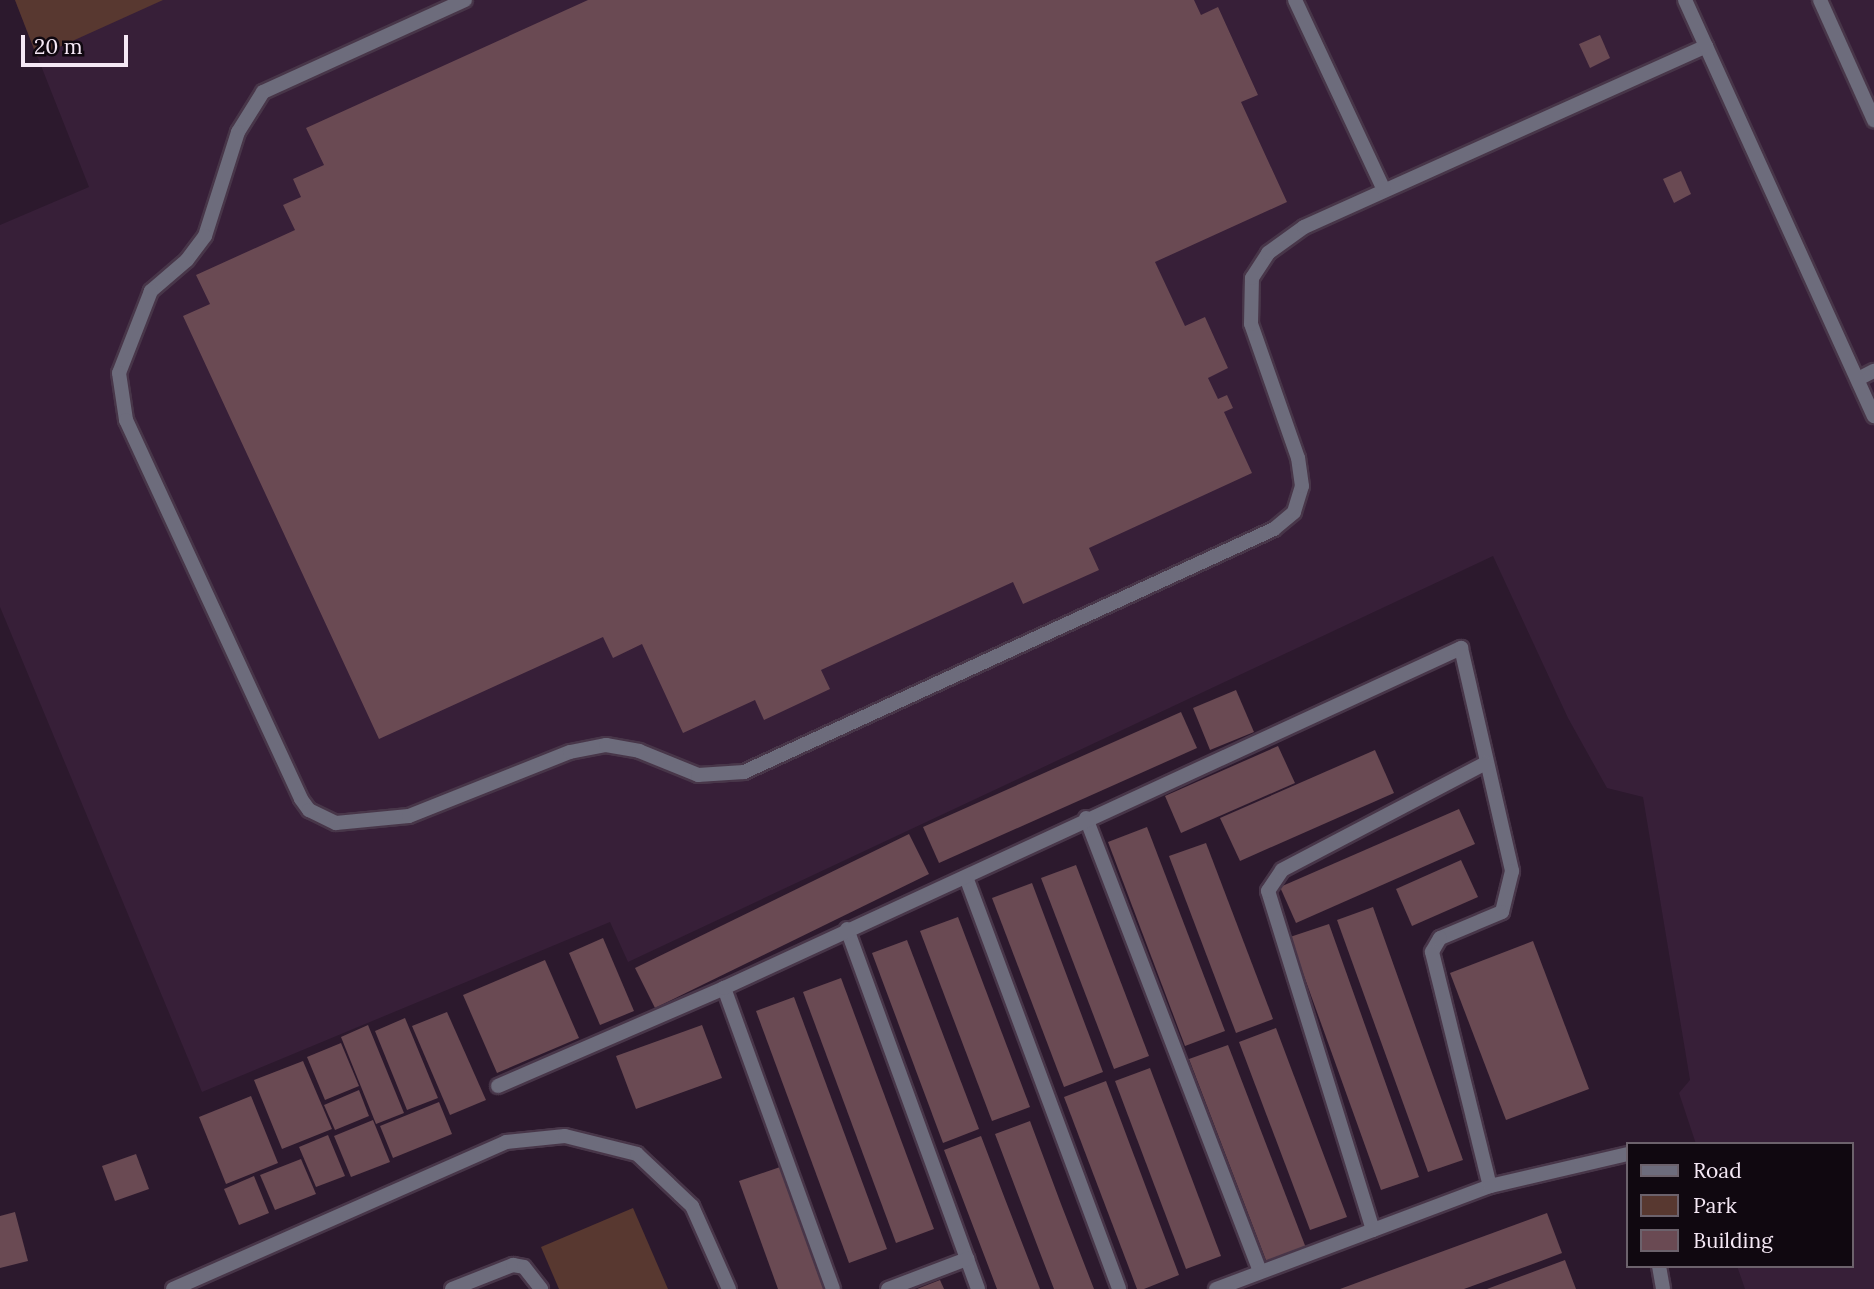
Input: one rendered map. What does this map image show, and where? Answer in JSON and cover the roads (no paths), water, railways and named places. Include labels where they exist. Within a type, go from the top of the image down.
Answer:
[{"type":"street","points":[[465,0],[263,92],[238,132],[205,236],[187,260],[151,291],[119,373],[126,420],[301,799],[309,810],[336,823],[409,816],[570,752],[606,745],[639,751],[698,775],[744,772],[1273,529],[1294,512],[1302,472],[1251,324],[1252,278],[1286,239],[1384,190],[1706,46]]},
{"type":"street","points":[[1295,0],[1384,190]]},
{"type":"street","points":[[1685,0],[1874,416]]},
{"type":"street","points":[[1820,0],[1874,120]]},
{"type":"street","points":[[1858,379],[1874,371]]},
{"type":"street","points":[[498,1086],[724,988],[847,929],[966,877],[1086,818],[1461,648],[1512,871],[1502,912],[1440,938],[1432,952],[1490,1186]]},
{"type":"street","points":[[1373,1230],[1268,891],[1282,870],[1486,763]]},
{"type":"street","points":[[1086,818],[1260,1272]]},
{"type":"street","points":[[966,877],[1119,1289]]},
{"type":"street","points":[[847,929],[978,1289]]},
{"type":"street","points":[[724,988],[833,1289]]},
{"type":"street","points":[[173,1289],[506,1142],[565,1136],[637,1154],[692,1206],[729,1289]]},
{"type":"street","points":[[1216,1289],[1490,1186],[1626,1154]]},
{"type":"street","points":[[888,1289],[967,1259]]},
{"type":"street","points":[[452,1289],[513,1265],[524,1267],[541,1289]]},
{"type":"street","points":[[1659,1268],[1663,1289]]}]
